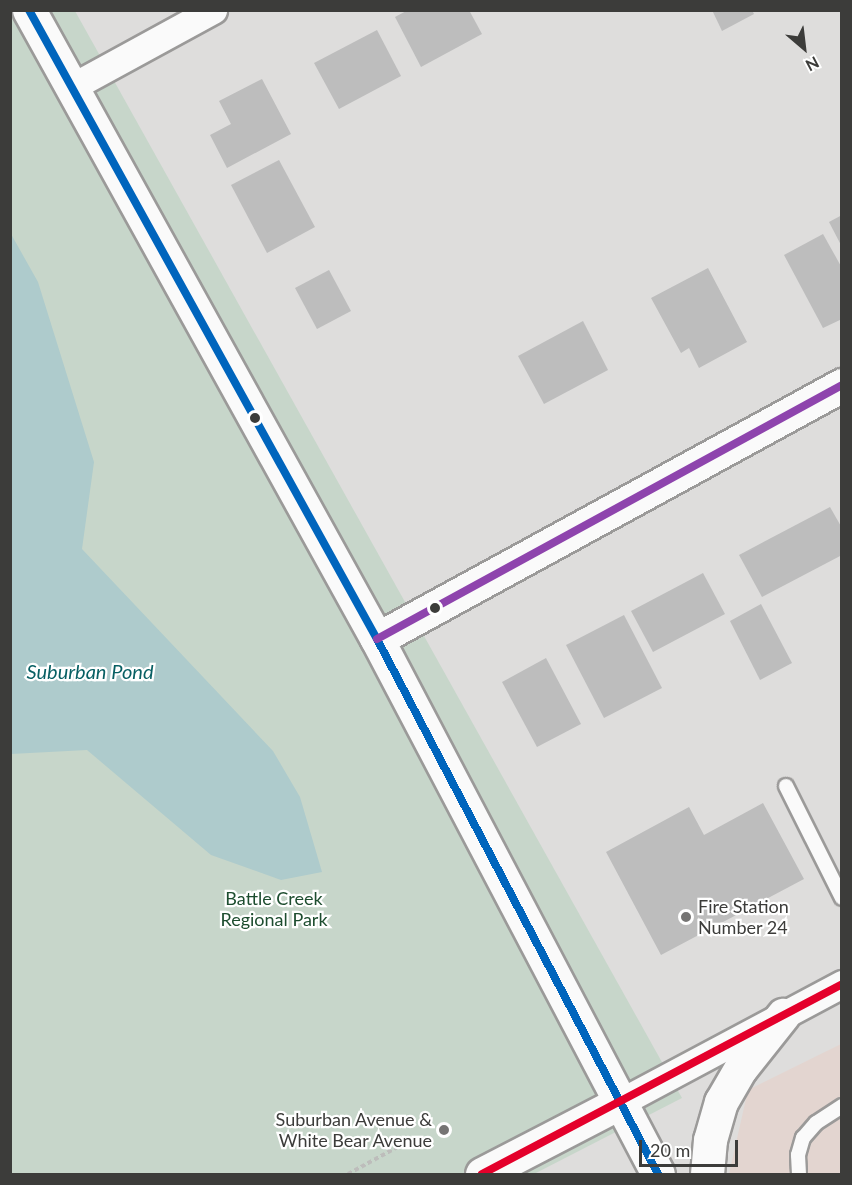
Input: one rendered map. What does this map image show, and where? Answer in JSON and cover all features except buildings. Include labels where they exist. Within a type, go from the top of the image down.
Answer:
[{"type":"street","points":[[29,10],[70,88],[377,639],[658,1174]]},
{"type":"street","points":[[70,88],[213,10]]},
{"type":"street","points":[[377,639],[842,386]]},
{"type":"street","points":[[482,1174],[842,984]]},
{"type":"street","points":[[707,1174],[710,1140],[721,1102],[741,1068],[783,1015]]},
{"type":"lane","points":[[786,786],[842,898]]},
{"type":"lane","points":[[799,1174],[798,1155],[803,1138],[816,1123],[842,1106]]},
{"type":"path","points":[[348,1174],[410,1140]]},
{"type":"shaded area","points":[[841,1044],[841,1174],[729,1174],[748,1090]]},
{"type":"green space","name":"Battle Creek Regional Park","points":[[11,11],[75,11],[682,1098],[534,1174],[11,1174]]},
{"type":"water","name":"Suburban Pond","points":[[11,234],[38,282],[94,462],[82,549],[273,751],[300,797],[322,872],[281,880],[211,855],[87,750],[11,754]]},
{"type":"transit line","points":[[29,10],[377,639],[658,1174]]},
{"type":"transit line","points":[[377,639],[842,385]]},
{"type":"transit line","points":[[482,1174],[842,984]]},
{"type":"place","name":"Fire Station Number 24","points":[[686,917]]},
{"type":"place","name":"Suburban Avenue & White Bear Avenue","points":[[444,1130]]}]
